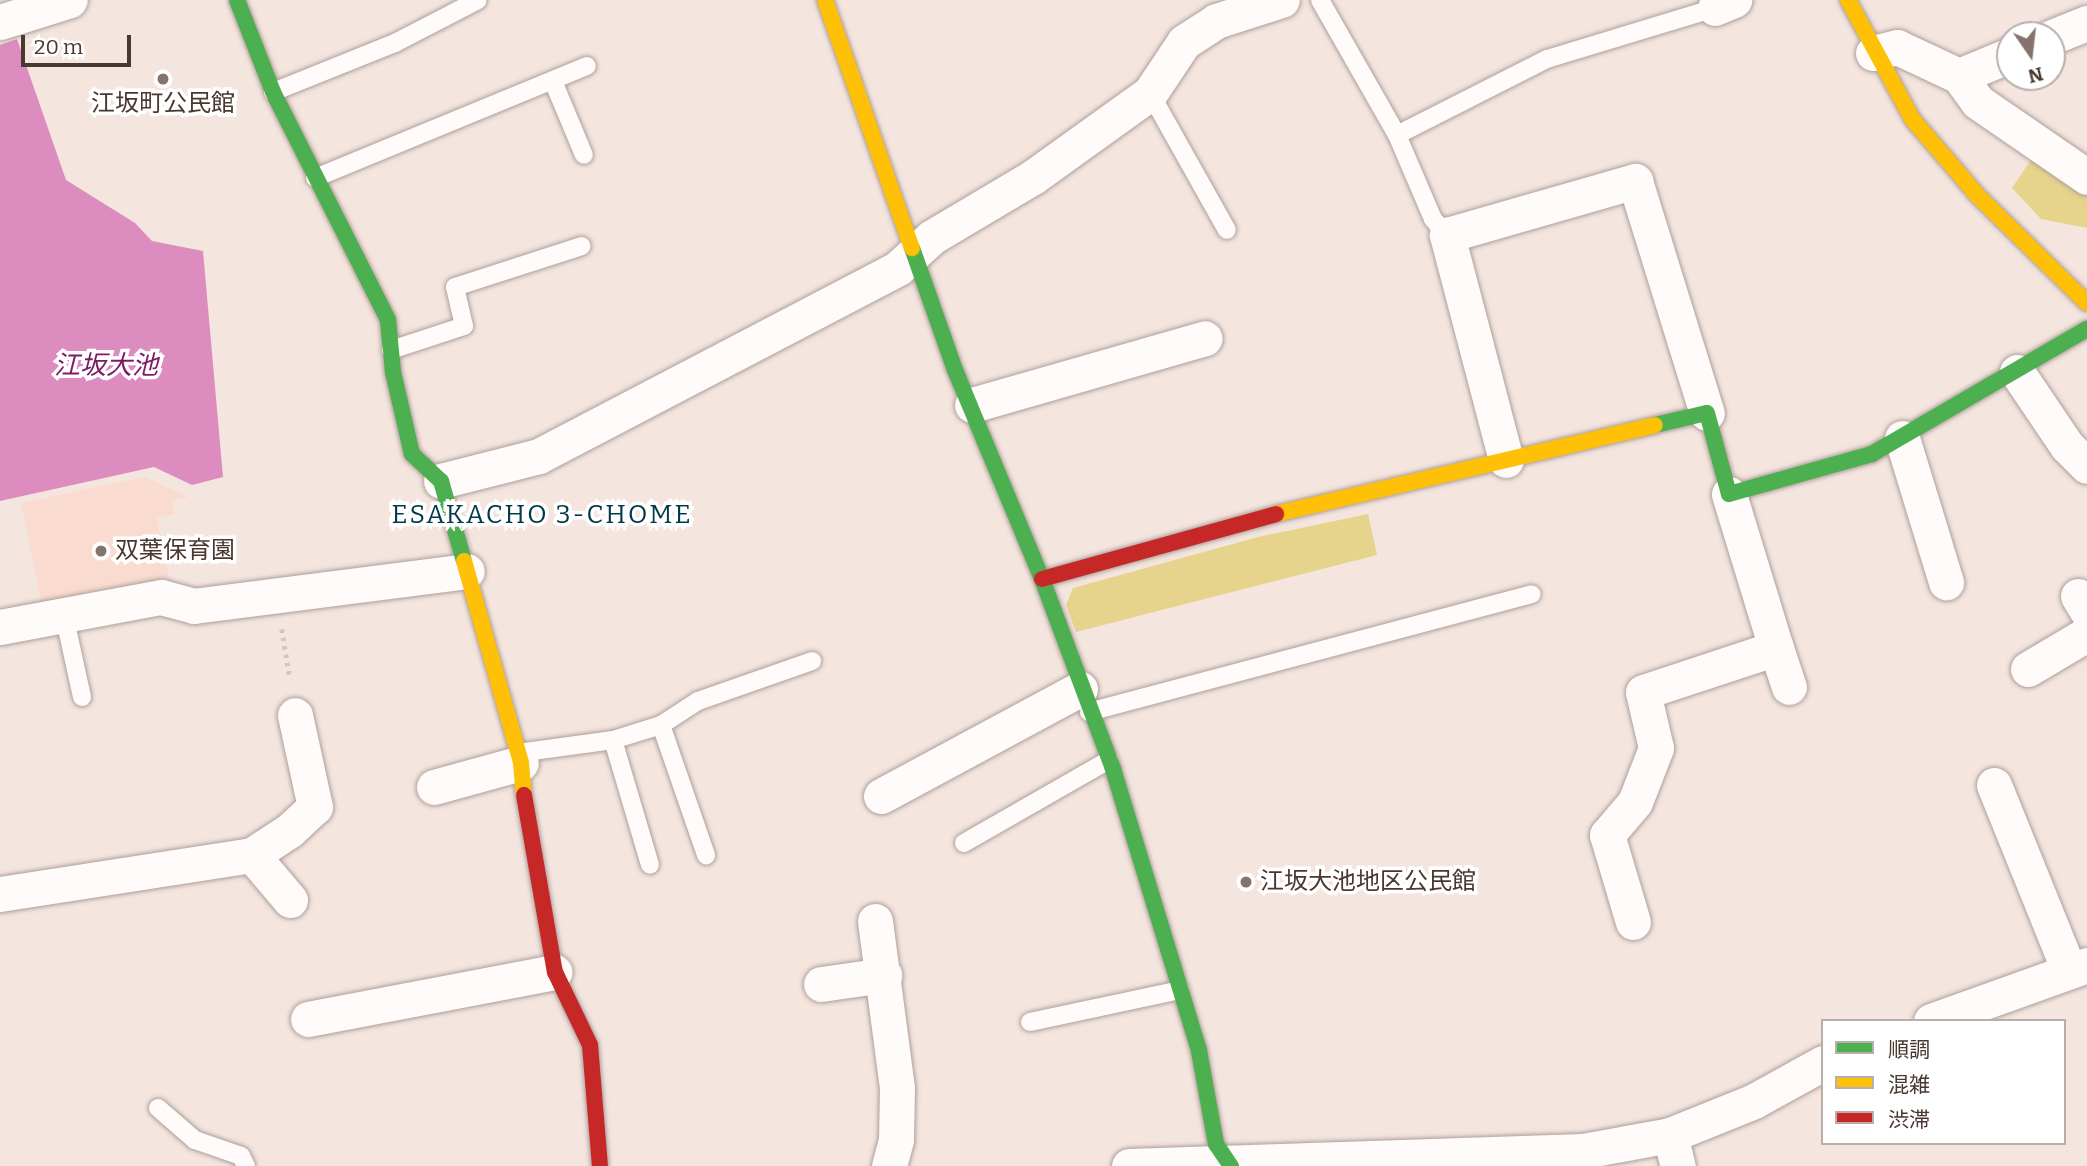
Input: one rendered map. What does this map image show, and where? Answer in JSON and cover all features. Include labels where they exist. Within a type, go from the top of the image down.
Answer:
[{"type":"street","points":[[0,22],[70,0]]},
{"type":"street","points":[[237,0],[273,92],[388,320],[391,350],[412,454],[441,481],[520,758],[527,832],[555,972],[590,1045],[600,1166]]},
{"type":"street","points":[[825,0],[913,255],[1042,579],[1109,760],[1199,1051],[1216,1144],[1230,1165]]},
{"type":"street","points":[[441,481],[539,456],[898,268],[932,237],[1033,177],[1150,93],[1184,42],[1216,21],[1282,0]]},
{"type":"street","points":[[1848,0],[1873,53],[1913,120],[1977,195],[2087,303]]},
{"type":"street","points":[[2066,31],[2087,23]]},
{"type":"street","points":[[1873,53],[1897,47],[1959,76],[1978,102],[2087,177]]},
{"type":"street","points":[[1959,76],[1996,61]]},
{"type":"street","points":[[1506,460],[1447,235],[1635,181],[1789,687]]},
{"type":"street","points":[[1729,494],[1872,454],[2017,372],[2087,328]]},
{"type":"street","points":[[972,405],[1205,338]]},
{"type":"street","points":[[2017,372],[2067,446],[2087,466]]},
{"type":"street","points":[[1042,579],[1251,520],[1707,413]]},
{"type":"street","points":[[1902,438],[1946,582]]},
{"type":"street","points":[[0,627],[161,597],[194,606],[276,593],[467,571]]},
{"type":"street","points":[[2028,669],[2087,634]]},
{"type":"street","points":[[1633,922],[1607,835],[1635,802],[1656,748],[1643,692],[1776,648]]},
{"type":"street","points":[[881,796],[1085,701]]},
{"type":"street","points":[[0,894],[252,855],[290,830],[315,807],[295,715]]},
{"type":"street","points":[[434,787],[520,758]]},
{"type":"street","points":[[1936,1019],[2078,967],[1994,785]]},
{"type":"street","points":[[252,855],[289,900]]},
{"type":"street","points":[[875,921],[897,1088],[896,1140],[889,1166]]},
{"type":"street","points":[[308,1019],[555,972]]},
{"type":"street","points":[[821,984],[884,975]]},
{"type":"street","points":[[1129,1166],[1358,1163],[1583,1151],[1674,1151],[1754,1101],[1821,1064]]},
{"type":"lane","points":[[273,92],[396,43],[478,0]]},
{"type":"lane","points":[[1320,0],[1397,135],[1433,219],[1447,235]]},
{"type":"lane","points":[[1397,135],[1547,60],[1725,4]]},
{"type":"lane","points":[[315,178],[587,66]]},
{"type":"lane","points":[[553,81],[584,155]]},
{"type":"lane","points":[[1150,93],[1227,230]]},
{"type":"lane","points":[[391,350],[464,326],[455,287],[582,246]]},
{"type":"lane","points":[[1085,701],[1532,594]]},
{"type":"lane","points":[[64,615],[82,697]]},
{"type":"lane","points":[[520,758],[613,740],[661,725],[698,701],[812,660]]},
{"type":"lane","points":[[661,725],[706,855]]},
{"type":"lane","points":[[613,740],[650,865]]},
{"type":"lane","points":[[964,843],[1109,760]]},
{"type":"lane","points":[[1030,1022],[1180,990]]},
{"type":"lane","points":[[158,1108],[195,1140],[241,1156],[246,1166]]},
{"type":"path","points":[[276,593],[295,715]]},
{"type":"shaded area","points":[[2031,160],[2071,185],[2087,188],[2087,228],[2041,219],[2012,188]]},
{"type":"shaded area","points":[[145,477],[188,497],[172,501],[175,514],[157,518],[169,578],[42,605],[21,503]]},
{"type":"shaded area","points":[[1368,514],[1377,555],[1076,632],[1066,605],[1073,588],[1258,537]]},
{"type":"water","name":"江坂大池","points":[[17,39],[66,180],[135,223],[152,241],[203,251],[223,477],[192,485],[154,467],[0,501],[0,45]]},
{"type":"traffic: fast","points":[[237,0],[273,92],[388,320],[393,372],[412,454],[441,481],[464,561]]},
{"type":"traffic: fast","points":[[912,248],[955,370],[1042,579],[1113,769],[1199,1051],[1216,1144],[1231,1166]]},
{"type":"traffic: fast","points":[[1655,425],[1707,413],[1729,494],[1872,454],[2087,329]]},
{"type":"traffic: slow","points":[[825,0],[912,248]]},
{"type":"traffic: slow","points":[[1848,0],[1913,120],[1977,195],[2087,303]]},
{"type":"traffic: slow","points":[[1276,514],[1655,425]]},
{"type":"traffic: slow","points":[[464,561],[521,763],[524,795]]},
{"type":"traffic: jam","points":[[1042,579],[1276,514]]},
{"type":"traffic: jam","points":[[524,795],[555,972],[590,1045],[600,1166]]},
{"type":"place","name":"江坂町公民館","points":[[163,79]]},
{"type":"place","name":"双葉保育園","points":[[101,551]]},
{"type":"place","name":"江坂大池地区公民館","points":[[1246,882]]},
{"type":"district","name":"ESAKACHO 3-CHOME","points":[[542,515]]}]
